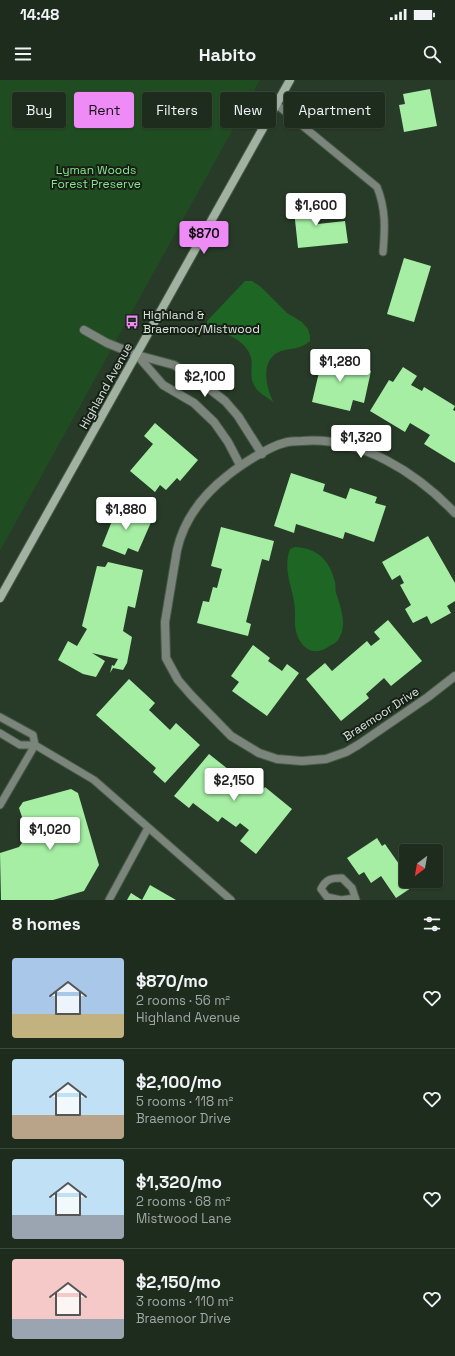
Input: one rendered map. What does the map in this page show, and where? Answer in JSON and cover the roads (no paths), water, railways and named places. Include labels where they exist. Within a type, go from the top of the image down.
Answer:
[{"type":"main road","name":"Highland Avenue","points":[[276,104],[290,80]]},
{"type":"main road","name":"Highland Avenue","points":[[0,598],[263,128]]},
{"type":"street","points":[[84,330],[107,343],[137,355],[174,366],[207,386],[225,401],[238,416],[258,456]]},
{"type":"street","points":[[137,355],[162,385],[194,403],[214,422],[228,442],[240,465]]},
{"type":"street","name":"Braemoor Drive","points":[[455,513],[426,486],[380,457],[355,446],[318,439],[284,442],[240,465],[220,482],[197,506],[186,522],[177,550],[164,637],[166,658],[178,680],[231,736],[249,749],[277,759],[302,761],[326,759],[358,746],[428,697],[455,676]]},
{"type":"lane","points":[[276,104],[377,187],[383,202],[385,224],[383,252]]},
{"type":"lane","points":[[0,717],[33,735],[34,744],[0,805]]},
{"type":"lane","points":[[0,733],[20,745],[34,744],[94,780],[231,900]]},
{"type":"lane","points":[[109,900],[148,828]]},
{"type":"lane","points":[[332,878],[342,878],[352,888],[355,899],[341,900],[327,897],[321,889],[324,883],[332,878]]},
{"type":"place","name":"Highland & Braemoor/Mistwood","points":[[132,322]]},
{"type":"park label","name":"Lyman Woods Forest Preserve","points":[[96,177]]}]
